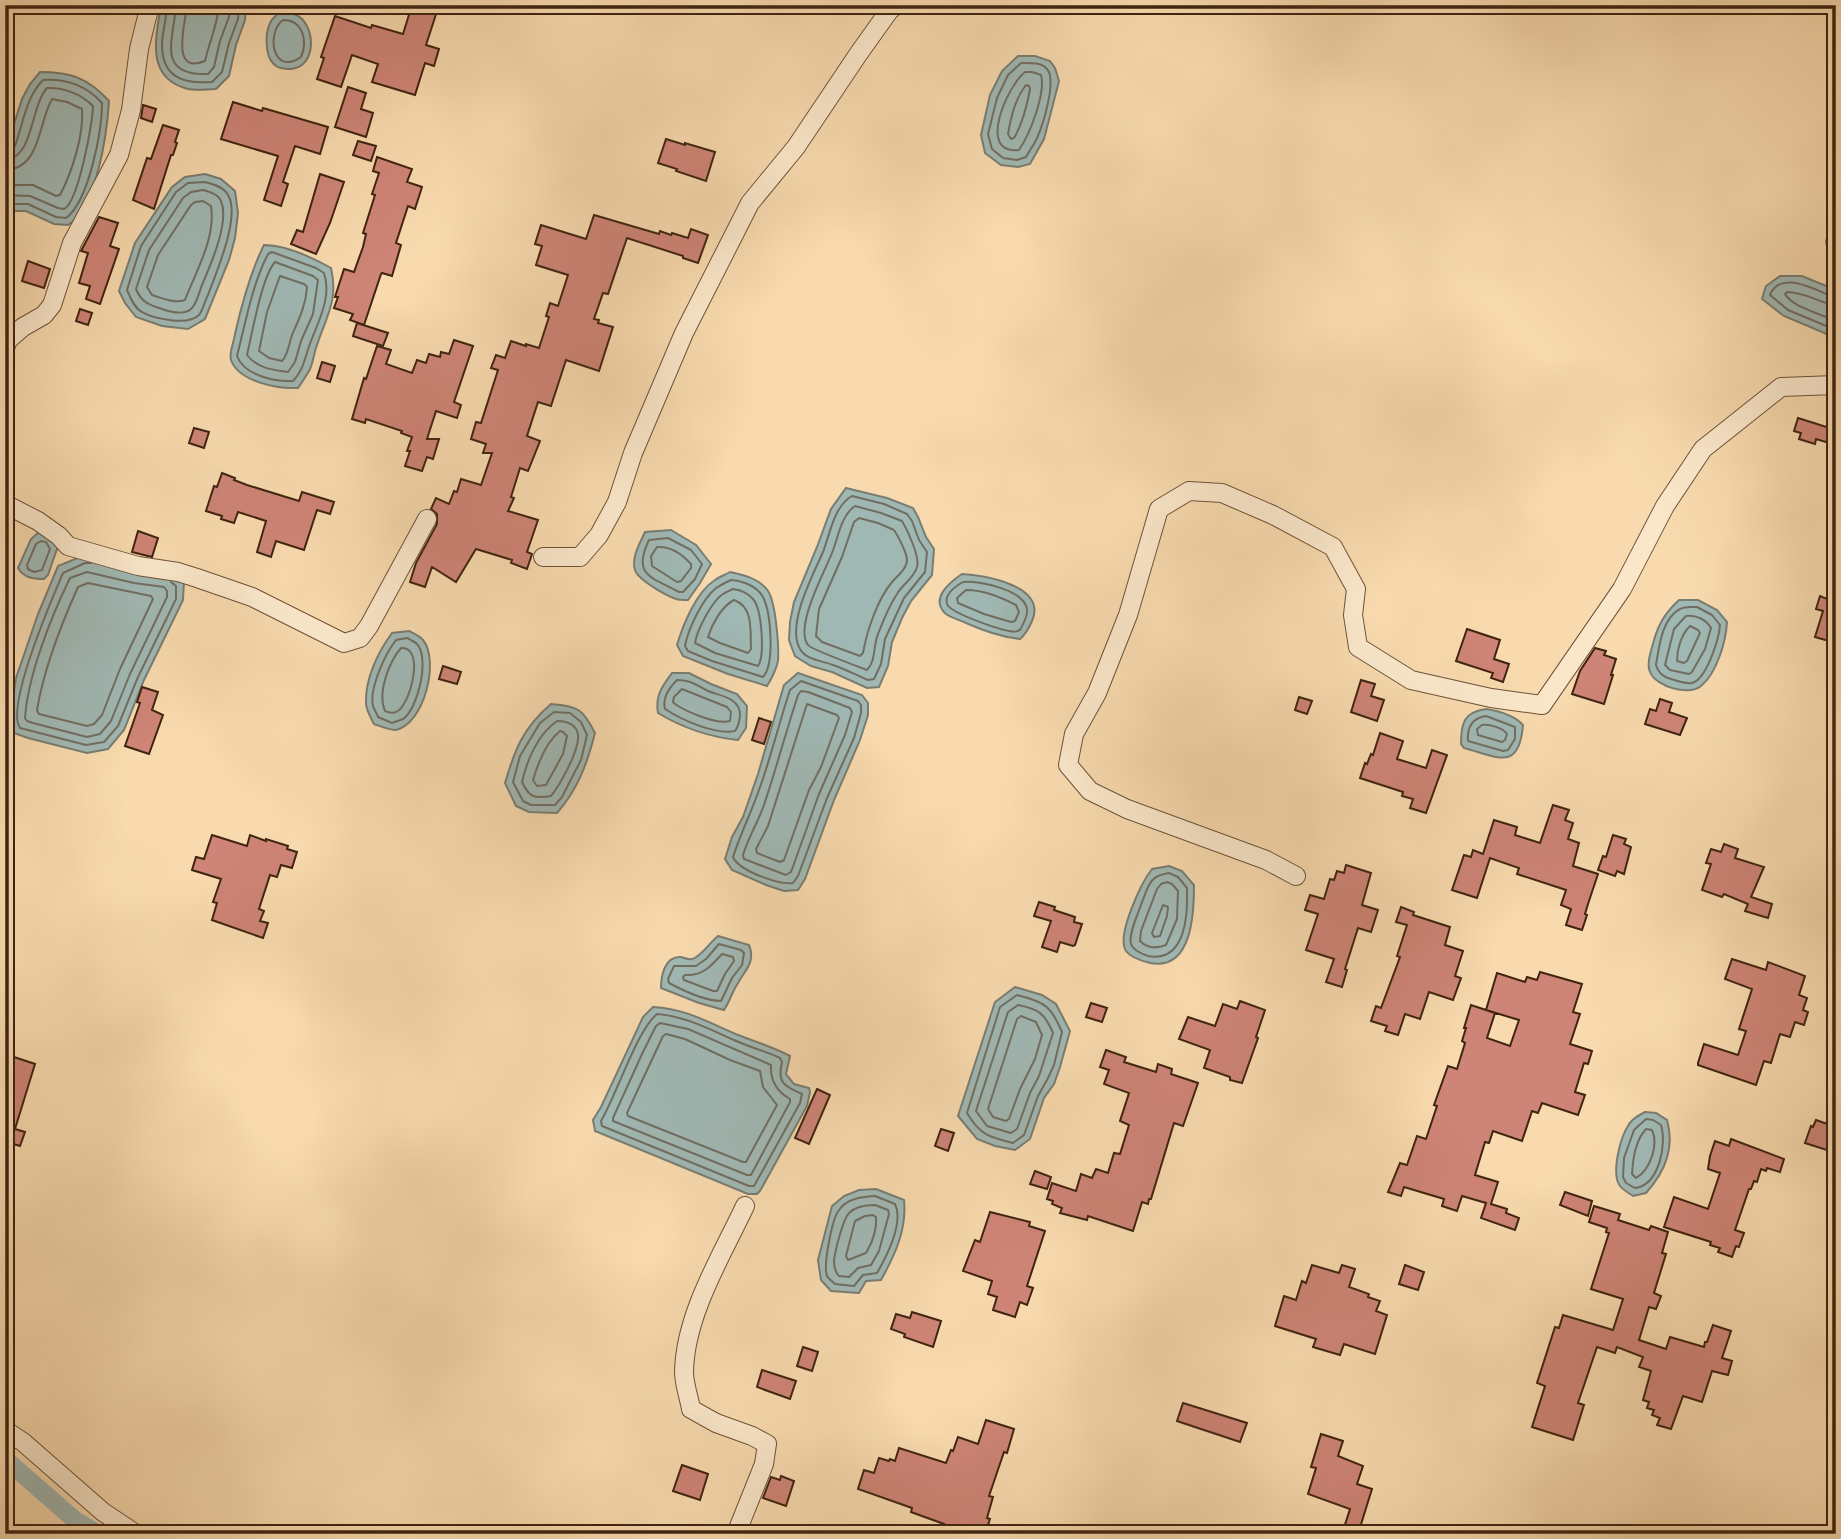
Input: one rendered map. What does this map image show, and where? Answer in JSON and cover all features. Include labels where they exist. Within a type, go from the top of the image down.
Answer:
[{"type":"street","points":[[5,348],[8,340],[23,327],[44,315],[52,305],[72,243],[119,155],[131,110],[139,49],[150,5]]},
{"type":"street","points":[[543,557],[580,556],[599,535],[617,502],[633,453],[684,333],[750,203],[796,147],[859,53],[896,5]]},
{"type":"street","points":[[1296,876],[1266,860],[1127,809],[1090,791],[1068,765],[1074,734],[1097,693],[1128,615],[1159,509],[1189,491],[1222,493],[1273,515],[1333,547],[1356,589],[1353,615],[1359,647],[1411,680],[1491,698],[1542,705],[1622,589],[1665,506],[1703,449],[1781,387],[1836,385]]},
{"type":"street","points":[[5,505],[38,521],[68,546],[138,566],[178,572],[252,597],[344,643],[360,638],[369,626],[427,519]]},
{"type":"street","points":[[736,1534],[764,1464],[766,1444],[716,1423],[691,1409],[684,1374],[690,1329],[746,1206]]},
{"type":"street","points":[[5,1430],[23,1442],[103,1512],[136,1534]]},
{"type":"water","points":[[161,5],[246,5],[245,20],[229,76],[216,89],[188,89],[174,84],[165,76],[156,55]]},
{"type":"water","points":[[278,13],[292,13],[302,19],[310,37],[308,57],[293,69],[275,65],[267,48],[269,27]]},
{"type":"water","points":[[1018,56],[1035,56],[1050,61],[1059,81],[1044,139],[1030,164],[1018,167],[1001,165],[985,153],[981,135],[990,95],[1002,71]]},
{"type":"water","points":[[40,72],[61,73],[78,78],[94,87],[109,101],[99,169],[86,203],[68,225],[54,224],[26,211],[5,211],[5,153],[22,99]]},
{"type":"water","points":[[205,174],[221,179],[235,191],[238,213],[229,260],[205,319],[188,329],[162,326],[136,317],[119,291],[135,243],[172,187],[185,177]]},
{"type":"water","points":[[1836,194],[1836,261],[1830,259],[1826,242]]},
{"type":"water","points":[[264,245],[290,250],[331,268],[333,290],[330,310],[310,369],[298,388],[280,387],[250,379],[235,368],[231,360],[231,350],[244,300]]},
{"type":"water","points":[[1780,276],[1802,276],[1836,290],[1836,338],[1784,316],[1762,299],[1766,286]]},
{"type":"water","points":[[846,488],[887,498],[913,508],[934,549],[932,575],[911,601],[902,618],[879,687],[867,688],[811,666],[795,656],[789,640],[794,602],[831,509]]},
{"type":"water","points":[[671,530],[696,545],[711,564],[688,600],[676,599],[660,591],[641,578],[635,570],[635,556],[645,532]]},
{"type":"water","points":[[39,532],[58,546],[48,575],[44,579],[29,577],[18,568],[31,539]]},
{"type":"water","points":[[85,555],[184,581],[183,600],[144,680],[124,730],[108,749],[87,753],[14,733],[9,723],[16,678],[58,566]]},
{"type":"water","points":[[730,572],[756,581],[765,587],[771,597],[778,661],[767,686],[683,656],[677,645],[702,592],[715,580]]},
{"type":"water","points":[[962,574],[998,580],[1023,591],[1031,599],[1034,609],[1032,621],[1020,639],[993,633],[946,614],[941,608],[940,597],[947,586]]},
{"type":"water","points":[[1679,600],[1698,600],[1717,610],[1727,622],[1723,647],[1716,665],[1707,680],[1696,689],[1681,690],[1666,686],[1653,677],[1649,668],[1658,628]]},
{"type":"water","points":[[409,631],[422,639],[428,650],[429,676],[421,705],[414,717],[405,726],[393,730],[374,724],[366,706],[366,694],[377,657],[392,633]]},
{"type":"water","points":[[672,673],[689,673],[737,694],[747,706],[746,728],[738,740],[696,731],[658,713],[658,696]]},
{"type":"water","points":[[798,673],[862,695],[868,703],[868,715],[805,879],[798,890],[784,891],[732,870],[725,859],[758,774],[784,685]]},
{"type":"water","points":[[551,704],[579,710],[595,733],[581,776],[557,813],[529,812],[516,806],[505,783],[521,740],[533,722]]},
{"type":"water","points":[[1486,709],[1506,714],[1523,725],[1521,740],[1512,755],[1497,757],[1464,748],[1461,744],[1465,720],[1473,713]]},
{"type":"water","points":[[1169,866],[1182,871],[1194,885],[1191,925],[1188,938],[1175,958],[1164,963],[1150,963],[1137,959],[1126,951],[1124,934],[1136,897],[1147,876],[1152,869]]},
{"type":"water","points":[[718,936],[749,945],[751,951],[749,965],[724,1010],[661,988],[663,972],[671,960],[681,957],[695,958]]},
{"type":"water","points":[[1015,987],[1042,995],[1056,1004],[1070,1031],[1054,1084],[1044,1098],[1030,1139],[1015,1150],[977,1139],[958,1116],[995,1002]]},
{"type":"water","points":[[653,1007],[687,1013],[790,1056],[786,1074],[794,1084],[809,1088],[807,1106],[757,1194],[748,1194],[595,1131],[593,1120],[643,1017]]},
{"type":"water","points":[[1645,1112],[1656,1113],[1667,1120],[1669,1150],[1653,1185],[1646,1193],[1633,1196],[1621,1187],[1617,1180],[1618,1156],[1629,1124]]},
{"type":"water","points":[[876,1189],[904,1200],[904,1221],[895,1251],[881,1280],[866,1281],[859,1293],[831,1291],[821,1280],[818,1260],[832,1206],[844,1196],[859,1190]]},
{"type":"building","points":[[412,5],[439,5],[426,45],[439,49],[434,66],[425,63],[415,95],[372,82],[378,64],[352,55],[341,87],[317,79],[324,58],[321,57],[335,16],[371,28],[372,25],[403,34]]},
{"type":"building","points":[[348,87],[366,93],[361,109],[373,113],[366,137],[335,127]]},
{"type":"building","points":[[233,102],[328,127],[320,154],[295,146],[283,182],[288,184],[281,206],[264,200],[278,156],[221,139]]},
{"type":"building","points":[[143,105],[156,109],[152,122],[141,118]]},
{"type":"building","points":[[163,125],[179,130],[154,209],[133,200],[147,158],[151,159]]},
{"type":"building","points":[[666,139],[715,152],[706,181],[658,163]]},
{"type":"building","points":[[358,141],[376,146],[371,161],[353,155]]},
{"type":"building","points":[[377,157],[412,169],[407,182],[422,187],[415,209],[408,206],[396,243],[401,245],[392,276],[381,274],[364,325],[350,320],[353,314],[334,308],[344,269],[354,272],[363,247],[366,234],[363,233],[379,173],[373,171]]},
{"type":"building","points":[[320,174],[344,182],[316,254],[291,244],[297,230],[303,232]]},
{"type":"building","points":[[594,215],[659,234],[660,231],[688,238],[691,229],[708,235],[698,263],[627,238],[608,294],[603,293],[594,319],[599,320],[598,323],[613,327],[599,371],[566,360],[551,406],[538,402],[527,436],[540,441],[528,471],[520,468],[511,497],[514,498],[508,511],[538,520],[527,552],[532,554],[527,569],[511,563],[512,560],[476,549],[456,582],[432,567],[425,587],[410,582],[416,563],[437,524],[437,514],[431,509],[436,498],[449,504],[461,479],[481,485],[492,453],[483,453],[486,444],[471,439],[476,422],[481,423],[498,370],[491,368],[496,355],[505,358],[511,341],[539,348],[549,317],[546,316],[550,303],[558,306],[568,275],[536,265],[542,246],[535,244],[541,225],[586,239]]},
{"type":"building","points":[[99,217],[118,223],[110,246],[119,249],[100,304],[86,299],[90,286],[79,283],[88,253],[81,251]]},
{"type":"building","points":[[28,261],[50,269],[44,288],[22,281]]},
{"type":"building","points":[[80,309],[92,313],[88,325],[76,321]]},
{"type":"building","points":[[357,323],[388,333],[383,346],[353,336]]},
{"type":"building","points":[[454,340],[473,346],[454,402],[461,405],[457,418],[436,411],[427,439],[439,439],[433,459],[427,457],[422,471],[405,466],[412,437],[366,419],[365,423],[352,419],[364,378],[366,379],[377,346],[391,350],[386,364],[412,373],[417,360],[426,363],[429,354],[440,357],[441,352],[449,354]]},
{"type":"building","points":[[322,362],[335,366],[330,382],[317,378]]},
{"type":"building","points":[[1798,418],[1836,430],[1836,445],[1816,439],[1815,444],[1799,439],[1801,433],[1794,431]]},
{"type":"building","points":[[194,428],[209,432],[204,448],[189,443]]},
{"type":"building","points":[[222,473],[247,485],[299,501],[302,492],[334,502],[330,514],[317,510],[304,550],[276,541],[271,557],[257,552],[266,521],[238,512],[234,523],[206,511],[214,486],[217,487]]},
{"type":"building","points":[[138,531],[158,538],[152,557],[132,552]]},
{"type":"building","points":[[1833,580],[1836,580],[1836,620],[1829,641],[1815,637],[1823,611],[1816,609],[1820,596],[1827,599]]},
{"type":"building","points":[[1467,629],[1500,640],[1494,659],[1509,664],[1503,682],[1491,678],[1493,673],[1456,661]]},
{"type":"building","points":[[1595,648],[1606,651],[1604,655],[1616,659],[1604,704],[1572,694],[1580,671]]},
{"type":"building","points":[[443,666],[461,672],[457,684],[439,679]]},
{"type":"building","points":[[1361,680],[1375,684],[1371,696],[1384,700],[1377,721],[1351,712]]},
{"type":"building","points":[[142,687],[158,692],[152,710],[163,715],[149,754],[125,746],[140,703],[137,702]]},
{"type":"building","points":[[1299,697],[1312,701],[1307,714],[1295,710]]},
{"type":"building","points":[[1660,699],[1672,703],[1669,712],[1687,718],[1680,735],[1645,724],[1650,709],[1656,711]]},
{"type":"building","points":[[759,718],[771,722],[764,744],[752,740]]},
{"type":"building","points":[[1380,733],[1403,741],[1397,759],[1426,768],[1432,750],[1447,755],[1426,813],[1410,808],[1413,799],[1402,796],[1403,792],[1360,778],[1365,763],[1367,764],[1371,754],[1373,755]]},
{"type":"building","points":[[1553,805],[1569,810],[1565,820],[1573,823],[1568,839],[1579,843],[1573,866],[1598,874],[1582,930],[1566,925],[1571,909],[1561,905],[1566,890],[1517,874],[1519,868],[1490,858],[1477,898],[1452,890],[1464,855],[1471,857],[1473,850],[1483,854],[1494,820],[1517,827],[1515,835],[1540,843]]},
{"type":"building","points":[[212,835],[247,846],[250,835],[288,846],[287,849],[297,852],[292,868],[281,865],[277,877],[270,875],[259,909],[264,911],[260,921],[268,923],[263,938],[212,920],[217,903],[213,902],[221,879],[192,870],[196,857],[204,859]]},
{"type":"building","points":[[1613,835],[1626,839],[1624,844],[1631,847],[1624,874],[1617,871],[1615,876],[1598,870],[1603,856],[1606,857]]},
{"type":"building","points":[[1724,844],[1738,849],[1735,858],[1764,867],[1751,897],[1772,904],[1768,918],[1745,911],[1748,904],[1724,894],[1722,897],[1702,890],[1711,864],[1706,863],[1711,849],[1721,852]]},
{"type":"building","points":[[1346,865],[1371,873],[1362,905],[1378,910],[1371,932],[1358,928],[1342,987],[1326,982],[1334,959],[1306,950],[1318,914],[1305,910],[1310,895],[1324,899],[1330,879],[1334,880],[1337,871],[1344,873]]},
{"type":"building","points":[[1039,902],[1075,917],[1074,922],[1082,924],[1075,945],[1060,942],[1057,952],[1042,947],[1051,921],[1034,916]]},
{"type":"building","points":[[1401,907],[1414,912],[1413,915],[1450,927],[1445,945],[1463,951],[1455,976],[1461,978],[1453,1000],[1429,992],[1420,1019],[1405,1014],[1398,1035],[1385,1031],[1387,1026],[1371,1021],[1376,1006],[1381,1008],[1400,957],[1397,956],[1407,925],[1396,922]]},
{"type":"building","points":[[1732,959],[1766,970],[1768,962],[1805,976],[1799,995],[1807,998],[1803,1010],[1808,1012],[1804,1025],[1795,1022],[1790,1037],[1780,1034],[1771,1063],[1764,1061],[1756,1085],[1698,1065],[1704,1044],[1738,1055],[1746,1031],[1739,1029],[1752,989],[1725,979]]},
{"type":"building","points":[[1540,972],[1582,984],[1573,1012],[1580,1014],[1570,1044],[1592,1051],[1588,1064],[1584,1063],[1575,1092],[1585,1095],[1578,1115],[1542,1103],[1538,1113],[1532,1111],[1522,1141],[1493,1131],[1489,1143],[1485,1142],[1475,1175],[1498,1182],[1491,1204],[1507,1209],[1506,1213],[1519,1218],[1515,1230],[1481,1218],[1486,1203],[1462,1196],[1457,1211],[1442,1206],[1444,1199],[1404,1187],[1401,1196],[1388,1192],[1400,1163],[1407,1165],[1417,1136],[1426,1139],[1437,1106],[1434,1105],[1448,1066],[1457,1069],[1465,1043],[1462,1041],[1464,1028],[1471,1005],[1486,1010],[1497,973],[1525,982],[1527,977],[1537,980]],"holes":[[[1486,1010],[1519,1020],[1510,1046],[1487,1038],[1495,1013]]]},
{"type":"building","points":[[1240,1001],[1265,1010],[1242,1083],[1204,1068],[1210,1050],[1179,1039],[1188,1017],[1215,1026],[1223,1004],[1237,1009]]},
{"type":"building","points":[[1091,1003],[1107,1008],[1102,1022],[1086,1017]]},
{"type":"building","points":[[1106,1050],[1126,1057],[1124,1062],[1156,1072],[1158,1064],[1172,1069],[1171,1074],[1198,1083],[1183,1126],[1174,1123],[1151,1199],[1148,1204],[1142,1202],[1133,1231],[1088,1216],[1087,1220],[1060,1213],[1062,1208],[1047,1199],[1052,1183],[1076,1191],[1081,1174],[1092,1178],[1096,1169],[1108,1173],[1114,1153],[1120,1154],[1129,1125],[1120,1121],[1129,1093],[1104,1084],[1109,1070],[1100,1067]]},
{"type":"building","points":[[5,1054],[35,1064],[15,1129],[25,1132],[20,1146],[10,1143],[8,1149],[5,1149]]},
{"type":"building","points":[[817,1089],[830,1095],[809,1144],[795,1138]]},
{"type":"building","points":[[1816,1120],[1836,1127],[1836,1153],[1805,1143]]},
{"type":"building","points":[[941,1129],[954,1133],[948,1151],[935,1146]]},
{"type":"building","points":[[1731,1139],[1784,1159],[1780,1172],[1761,1169],[1757,1182],[1754,1181],[1749,1189],[1735,1230],[1744,1233],[1732,1257],[1718,1252],[1720,1248],[1710,1245],[1711,1242],[1664,1227],[1674,1197],[1708,1209],[1720,1173],[1708,1169],[1710,1156],[1715,1141],[1729,1146]]},
{"type":"building","points":[[1035,1171],[1051,1177],[1047,1189],[1030,1184]]},
{"type":"building","points":[[1565,1192],[1592,1201],[1588,1216],[1560,1205]]},
{"type":"building","points":[[1594,1206],[1620,1214],[1618,1220],[1649,1230],[1651,1226],[1668,1232],[1662,1253],[1666,1254],[1654,1293],[1661,1296],[1656,1309],[1649,1307],[1639,1340],[1666,1349],[1670,1337],[1704,1347],[1713,1325],[1731,1331],[1722,1358],[1732,1361],[1728,1375],[1712,1371],[1702,1402],[1683,1396],[1671,1429],[1657,1425],[1660,1418],[1652,1415],[1654,1410],[1647,1408],[1649,1402],[1643,1400],[1651,1371],[1639,1367],[1643,1357],[1617,1347],[1615,1353],[1597,1347],[1578,1403],[1584,1405],[1573,1440],[1532,1427],[1545,1386],[1537,1383],[1555,1327],[1559,1328],[1563,1315],[1613,1330],[1623,1299],[1591,1289],[1609,1233],[1606,1232],[1607,1228],[1589,1222]]},
{"type":"building","points":[[990,1212],[1030,1222],[1029,1226],[1045,1231],[1027,1286],[1033,1288],[1027,1305],[1020,1302],[1015,1317],[993,1310],[997,1297],[988,1294],[992,1281],[963,1271],[975,1240],[980,1242]]},
{"type":"building","points":[[1312,1265],[1339,1273],[1342,1265],[1355,1269],[1349,1287],[1380,1301],[1376,1311],[1387,1315],[1375,1354],[1344,1344],[1340,1355],[1313,1347],[1316,1339],[1275,1326],[1284,1296],[1296,1300],[1302,1281],[1306,1283]]},
{"type":"building","points":[[1405,1265],[1424,1272],[1418,1290],[1399,1284]]},
{"type":"building","points":[[912,1312],[941,1321],[933,1347],[904,1337],[905,1334],[891,1329],[896,1314],[910,1318]]},
{"type":"building","points":[[803,1347],[818,1352],[812,1371],[797,1366]]},
{"type":"building","points":[[762,1370],[796,1381],[790,1399],[757,1387]]},
{"type":"building","points":[[1183,1403],[1247,1423],[1240,1442],[1177,1421]]},
{"type":"building","points":[[986,1420],[1014,1429],[989,1496],[993,1497],[985,1534],[960,1534],[943,1528],[944,1524],[911,1512],[912,1508],[858,1489],[864,1470],[874,1473],[879,1458],[895,1461],[899,1448],[946,1463],[958,1437],[978,1444]]},
{"type":"building","points":[[1321,1434],[1343,1441],[1338,1456],[1363,1466],[1357,1484],[1372,1489],[1358,1534],[1342,1534],[1350,1509],[1308,1494],[1316,1468],[1311,1467]]},
{"type":"building","points":[[682,1465],[708,1474],[700,1500],[673,1491]]},
{"type":"building","points":[[781,1476],[794,1481],[786,1506],[763,1498],[771,1477],[780,1480]]},
{"type":"waterway","points":[[5,1459],[75,1520],[98,1534]]}]
